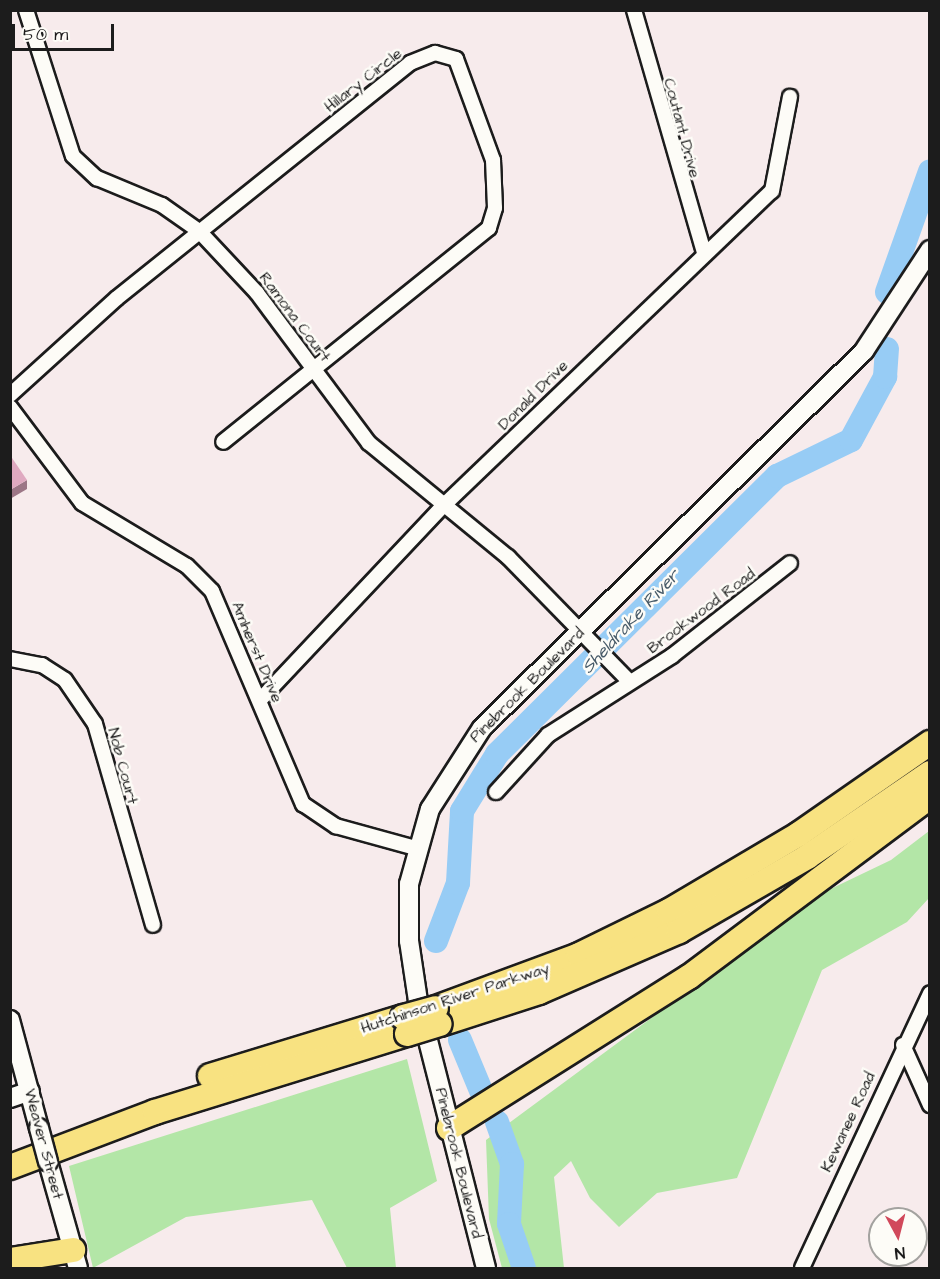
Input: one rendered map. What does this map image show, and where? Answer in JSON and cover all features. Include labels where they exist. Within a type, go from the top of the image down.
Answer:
[{"type":"highway","name":"Hutchinson River Parkway","points":[[438,1016],[569,959],[669,911],[799,834],[930,743]]},
{"type":"highway","name":"Hutchinson River Parkway","points":[[10,1149],[151,1096],[438,1016],[539,992],[679,931],[807,857],[930,773]]},
{"type":"highway","points":[[449,1128],[689,976],[930,797]]},
{"type":"highway","name":"Hutchinson River Parkway","points":[[10,1167],[174,1105],[405,1025]]},
{"type":"highway","points":[[10,1260],[75,1259]]},
{"type":"street","name":"Ramona Court","points":[[26,10],[73,156],[97,178],[162,205],[200,231],[237,269],[369,443],[508,557],[581,630]]},
{"type":"street","name":"Coutant Drive","points":[[634,10],[704,253]]},
{"type":"street","name":"Hillary Circle","points":[[10,395],[200,231],[410,63],[435,53],[456,58],[493,160],[496,199],[489,228],[312,368],[223,442]]},
{"type":"street","name":"Donald Drive","points":[[260,700],[443,506],[704,253],[772,191],[790,97]]},
{"type":"street","name":"Pinebrook Boulevard","points":[[486,1269],[449,1128],[409,942],[416,848],[438,792],[470,741],[864,351],[930,250]]},
{"type":"street","name":"Amherst Drive","points":[[10,406],[82,504],[204,580],[230,624],[303,804],[336,826],[416,848]]},
{"type":"street","name":"Brookwood Road","points":[[496,792],[517,775],[534,746],[628,680],[672,656],[790,563]]},
{"type":"street","points":[[581,630],[628,680]]},
{"type":"street","name":"Nob Court","points":[[10,658],[42,665],[65,680],[95,724],[153,925]]},
{"type":"street","name":"Kewanee Road","points":[[802,1269],[903,1046],[930,993]]},
{"type":"street","name":"Weaver Street","points":[[10,1020],[75,1259]]},
{"type":"street","points":[[903,1046],[930,1105]]},
{"type":"street","points":[[10,1098],[30,1091]]},
{"type":"green space","points":[[929,831],[929,898],[907,922],[822,970],[737,1178],[657,1193],[619,1227],[590,1198],[571,1161],[554,1177],[564,1268],[502,1268],[489,1219],[486,1140],[818,895],[891,860]]},
{"type":"green space","points":[[407,1059],[437,1181],[390,1208],[396,1268],[347,1268],[312,1200],[186,1217],[93,1268],[69,1166]]},
{"type":"building","points":[[10,455],[27,480],[10,490]]},
{"type":"waterway","name":"Sheldrake River","points":[[887,292],[930,171]]},
{"type":"waterway","name":"Sheldrake River","points":[[436,941],[458,883],[462,811],[497,754],[777,476],[851,440],[885,377],[887,349]]},
{"type":"waterway","name":"Sheldrake River","points":[[460,1040],[484,1098]]},
{"type":"waterway","name":"Sheldrake River","points":[[497,1122],[512,1164],[509,1224],[524,1268]]}]
